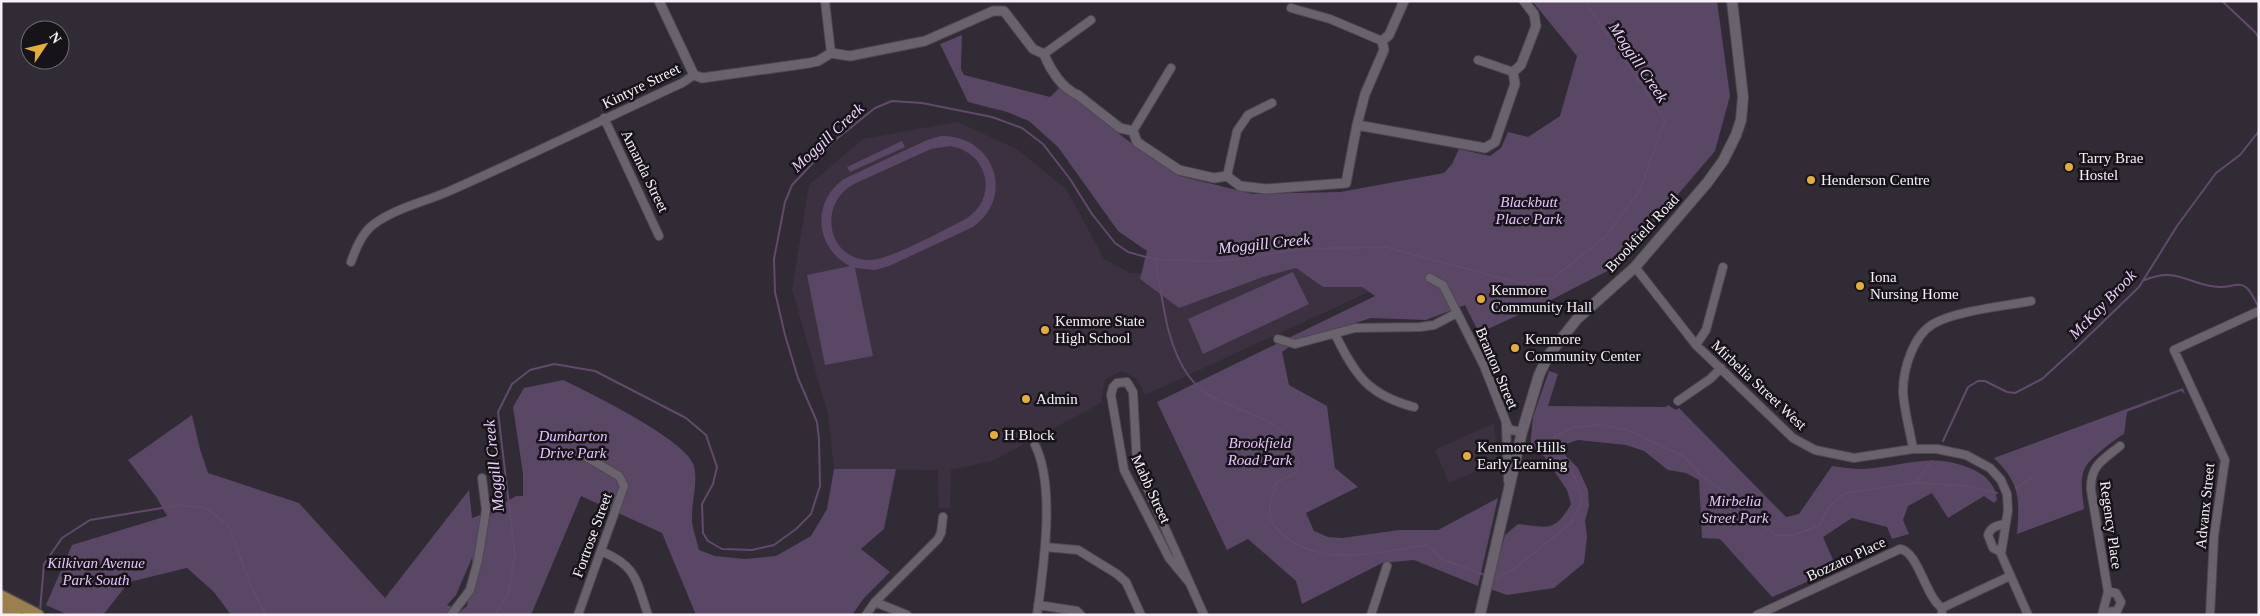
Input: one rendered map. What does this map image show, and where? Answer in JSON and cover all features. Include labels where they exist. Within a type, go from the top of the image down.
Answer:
[{"type":"main road","name":"Brookfield Road","points":[[1480,615],[1522,432],[1539,375],[1548,356],[1577,319],[1635,266],[1707,183],[1723,161],[1736,135],[1741,120],[1743,96],[1732,1]]},
{"type":"main road","points":[[4,603],[16,615]]},
{"type":"main road","points":[[4,603],[38,615]]},
{"type":"street","points":[[659,1],[694,75]]},
{"type":"street","points":[[825,1],[830,52],[850,56],[925,41],[993,11],[1004,11],[1033,49],[1044,54],[1049,67],[1071,92],[1078,95],[1120,128],[1133,131]]},
{"type":"street","points":[[1382,41],[1389,35],[1404,1]]},
{"type":"street","points":[[1513,72],[1521,65],[1536,26],[1534,14],[1524,1]]},
{"type":"street","points":[[1291,8],[1330,19],[1382,41]]},
{"type":"street","points":[[1044,54],[1091,20]]},
{"type":"street","points":[[1133,131],[1137,142],[1179,170],[1214,178],[1227,176],[1240,186],[1266,189],[1342,184],[1349,179],[1357,125],[1365,94],[1384,50],[1382,41]]},
{"type":"street","name":"Kintyre Street","points":[[351,262],[355,248],[365,232],[375,223],[403,209],[453,190],[682,83],[694,75],[702,78],[818,61],[830,52]]},
{"type":"street","points":[[1478,60],[1513,72]]},
{"type":"street","points":[[1133,131],[1171,68]]},
{"type":"street","points":[[1357,125],[1485,148],[1495,142],[1515,84],[1513,72]]},
{"type":"street","points":[[1227,176],[1238,131],[1248,115],[1272,103]]},
{"type":"street","name":"Amanda Street","points":[[604,118],[659,236]]},
{"type":"street","name":"Mirbelia Street West","points":[[1635,266],[1696,345],[1793,438],[1815,450],[1854,458],[1913,449],[1937,449],[1966,455],[1990,468],[2001,480],[2007,494],[2008,510],[2004,524],[2001,552],[2028,615]]},
{"type":"street","points":[[1696,345],[1706,330],[1723,267]]},
{"type":"street","name":"Branton Street","points":[[1430,278],[1443,285],[1458,313],[1484,366],[1506,423],[1511,430],[1522,432]]},
{"type":"street","points":[[1913,449],[1903,391],[1906,369],[1919,337],[1933,324],[1949,317],[2031,301]]},
{"type":"street","name":"Advanx Street","points":[[2210,615],[2214,536],[2225,460],[2174,350],[2259,311]]},
{"type":"street","points":[[1278,338],[1295,344],[1355,328],[1427,326],[1434,325],[1458,313]]},
{"type":"street","points":[[1335,334],[1353,369],[1366,385],[1394,402],[1414,407]]},
{"type":"street","points":[[1678,401],[1710,379],[1721,368]]},
{"type":"street","name":"Mabb Street","points":[[1188,581],[1169,558],[1124,470],[1111,394],[1117,383],[1127,382],[1133,392],[1137,465],[1204,615]]},
{"type":"street","name":"Branton Street","points":[[1506,423],[1509,490]]},
{"type":"street","points":[[1035,445],[1044,467],[1046,533],[1037,615]]},
{"type":"street","name":"Regency Place","points":[[2108,591],[2116,593],[2121,602],[2117,611],[2103,613],[2108,591],[2090,476],[2097,465],[2120,446]]},
{"type":"street","name":"Fortrose Street","points":[[578,615],[624,486],[619,476],[583,455]]},
{"type":"street","points":[[451,615],[470,590],[478,560],[486,510],[482,478]]},
{"type":"street","points":[[866,615],[875,602],[938,539],[941,533],[943,517]]},
{"type":"street","points":[[2001,552],[1993,548],[1988,535],[1990,530],[2004,524]]},
{"type":"street","points":[[1045,547],[1078,550],[1117,574],[1126,582],[1141,615]]},
{"type":"street","name":"Bozzato Place","points":[[1757,615],[1900,549],[1905,549],[1911,555],[1934,602],[1942,612]]},
{"type":"street","points":[[601,551],[628,565],[636,580],[648,615]]},
{"type":"street","points":[[1370,615],[1387,566]]},
{"type":"street","points":[[1942,612],[2010,576]]},
{"type":"street","points":[[875,602],[907,615]]},
{"type":"street","points":[[1038,605],[1077,611],[1081,615]]},
{"type":"shaded area","name":"Kenmore State High School","points":[[957,122],[1017,149],[1067,190],[1104,259],[1130,273],[1215,276],[1305,257],[1401,277],[1145,395],[1137,379],[1122,371],[1105,380],[1101,403],[992,461],[951,470],[950,508],[939,508],[938,470],[834,469],[828,414],[792,290],[809,185],[863,139]]},
{"type":"shaded area","name":"Kenmore Hills Early Learning","points":[[1494,423],[1498,462],[1449,483],[1435,450]]},
{"type":"green space","points":[[1532,1],[1717,1],[1730,96],[1715,151],[1617,266],[1553,299],[1479,333],[1465,305],[1426,320],[1371,318],[1296,342],[1282,352],[1289,385],[1327,406],[1335,468],[1358,487],[1306,513],[1314,531],[1328,537],[1342,538],[1399,530],[1438,530],[1498,498],[1478,586],[1414,560],[1382,563],[1302,604],[1296,581],[1248,539],[1227,550],[1157,402],[1375,296],[1362,287],[1323,287],[1296,268],[1263,277],[1179,308],[1140,279],[1147,251],[1118,231],[1058,147],[1029,121],[1007,112],[968,102],[940,44],[962,35],[961,69],[964,75],[1050,97],[1060,87],[1127,140],[1180,176],[1253,194],[1340,192],[1444,173],[1452,164],[1459,149],[1490,156],[1501,148],[1508,132],[1528,137],[1560,116],[1577,56]]},
{"type":"green space","points":[[941,136],[959,138],[974,145],[986,156],[993,170],[996,184],[994,200],[986,214],[973,227],[889,266],[875,270],[855,268],[873,356],[825,365],[807,275],[850,266],[838,258],[824,237],[821,224],[826,200],[833,189],[844,179],[927,140]],"holes":[[[950,146],[964,150],[982,168],[985,179],[985,191],[982,202],[974,213],[962,221],[903,250],[871,260],[856,258],[845,251],[837,242],[832,230],[835,204],[842,193],[854,184],[931,149]]]},
{"type":"green space","points":[[902,141],[905,147],[850,172],[847,167]]},
{"type":"green space","points":[[1293,272],[1309,304],[1203,354],[1188,319]]},
{"type":"green space","name":"Mirbelia Street Park","points":[[1549,371],[1558,374],[1548,406],[1666,407],[1668,405],[1676,410],[1679,408],[1786,517],[1799,514],[1832,466],[1862,469],[1919,461],[1946,462],[1961,465],[1984,476],[1991,483],[1997,500],[1994,503],[1984,496],[1948,518],[1932,493],[1908,506],[1903,520],[1909,534],[1892,539],[1887,527],[1852,518],[1823,537],[1837,569],[1772,597],[1720,539],[1702,538],[1699,480],[1686,473],[1668,470],[1644,451],[1626,445],[1578,440],[1560,446],[1565,455],[1578,468],[1588,490],[1589,506],[1585,521],[1587,537],[1584,563],[1554,588],[1507,595],[1490,589],[1505,535],[1518,524],[1544,527],[1555,524],[1571,504],[1567,490],[1544,456],[1530,447],[1533,417]]},
{"type":"green space","points":[[563,380],[636,418],[674,443],[687,455],[694,466],[692,520],[699,550],[715,556],[745,559],[776,556],[811,536],[827,509],[834,469],[896,469],[884,529],[861,549],[890,572],[864,598],[852,615],[696,615],[662,533],[581,496],[531,615],[231,615],[214,592],[187,568],[129,582],[103,615],[68,615],[46,605],[72,545],[167,516],[157,498],[128,460],[192,415],[208,473],[299,503],[385,598],[469,490],[472,518],[480,515],[487,520],[491,515],[491,511],[516,496],[523,496],[523,474],[513,407],[524,388]],"holes":[[[472,558],[473,566],[465,588],[468,600],[467,606],[457,614],[452,607],[447,605],[456,595]]]},
{"type":"green space","points":[[2183,388],[2185,394],[2181,391],[2127,412],[2124,434],[2087,464],[2083,472],[2082,494],[2084,509],[2017,534],[2018,501],[2016,492],[2009,476],[1994,458]]},
{"type":"waterway","name":"Moggill Creek","points":[[495,615],[508,594],[515,556],[498,412],[512,384],[530,370],[554,364],[595,371],[686,418],[706,435],[717,467],[713,484],[702,504],[703,533],[708,541],[722,549],[752,550],[774,545],[796,529],[811,514],[820,486],[817,422],[798,378],[785,335],[775,292],[774,259],[785,202],[792,185],[834,141],[875,108],[892,101],[922,103],[992,117],[1022,128],[1043,144],[1070,179],[1092,214],[1115,243],[1128,252],[1146,257],[1164,260],[1224,261],[1301,249],[1385,247],[1520,283],[1553,278],[1605,237],[1640,190],[1665,120],[1585,1]]},
{"type":"waterway","name":"McKay Brook","points":[[2222,1],[2259,38]]},
{"type":"waterway","name":"McKay Brook","points":[[1943,441],[1968,387],[1978,381],[1985,381],[2007,392],[2015,393],[2042,379],[2139,287],[2177,226],[2216,173],[2240,155],[2259,131]]},
{"type":"waterway","name":"McKay Brook","points":[[1155,259],[1174,349],[1188,375],[1196,385],[1215,399],[1274,425],[1287,439],[1299,461],[1296,473],[1276,483],[1270,504],[1270,516],[1272,523],[1278,530],[1301,547],[1335,555],[1372,554],[1426,545],[1442,559],[1485,575]]},
{"type":"waterway","points":[[2145,280],[2167,275],[2209,286],[2241,285],[2249,290],[2259,308]]},
{"type":"waterway","name":"McKay Brook","points":[[1492,577],[1496,578],[1511,571],[1571,523],[1580,506],[1582,497],[1572,472],[1551,450],[1554,437],[1574,427],[1602,425],[1628,430],[1685,457],[1701,476],[1729,495],[1753,518],[1775,535],[1793,535],[1819,526],[1829,507],[1845,493],[1915,483],[1968,486],[1997,493]]},
{"type":"waterway","name":"McKay Brook","points":[[1915,483],[1932,461]]},
{"type":"waterway","points":[[2016,488],[2032,477]]},
{"type":"waterway","name":"Moggill Creek","points":[[40,611],[44,564],[62,538],[90,520],[180,505],[206,508],[228,525],[252,588],[266,615]]},
{"type":"place","name":"Tarry Brae Hostel","points":[[2069,167]]},
{"type":"place","name":"Henderson Centre","points":[[1811,180]]},
{"type":"place","name":"Iona Nursing Home","points":[[1860,286]]},
{"type":"place","name":"Kenmore Community Hall","points":[[1481,299]]},
{"type":"place","name":"Kenmore State High School","points":[[1045,330]]},
{"type":"place","name":"Kenmore Community Center","points":[[1515,348]]},
{"type":"place","name":"Admin","points":[[1026,399]]},
{"type":"place","name":"H Block","points":[[994,435]]},
{"type":"place","name":"Kenmore Hills Early Learning","points":[[1467,456]]},
{"type":"park label","name":"Blackbutt Place Park","points":[[1529,210]]},
{"type":"park label","name":"Dumbarton Drive Park","points":[[573,444]]},
{"type":"park label","name":"Brookfield Road Park","points":[[1260,452]]},
{"type":"park label","name":"Kilkivan Avenue Park South","points":[[96,572]]}]
